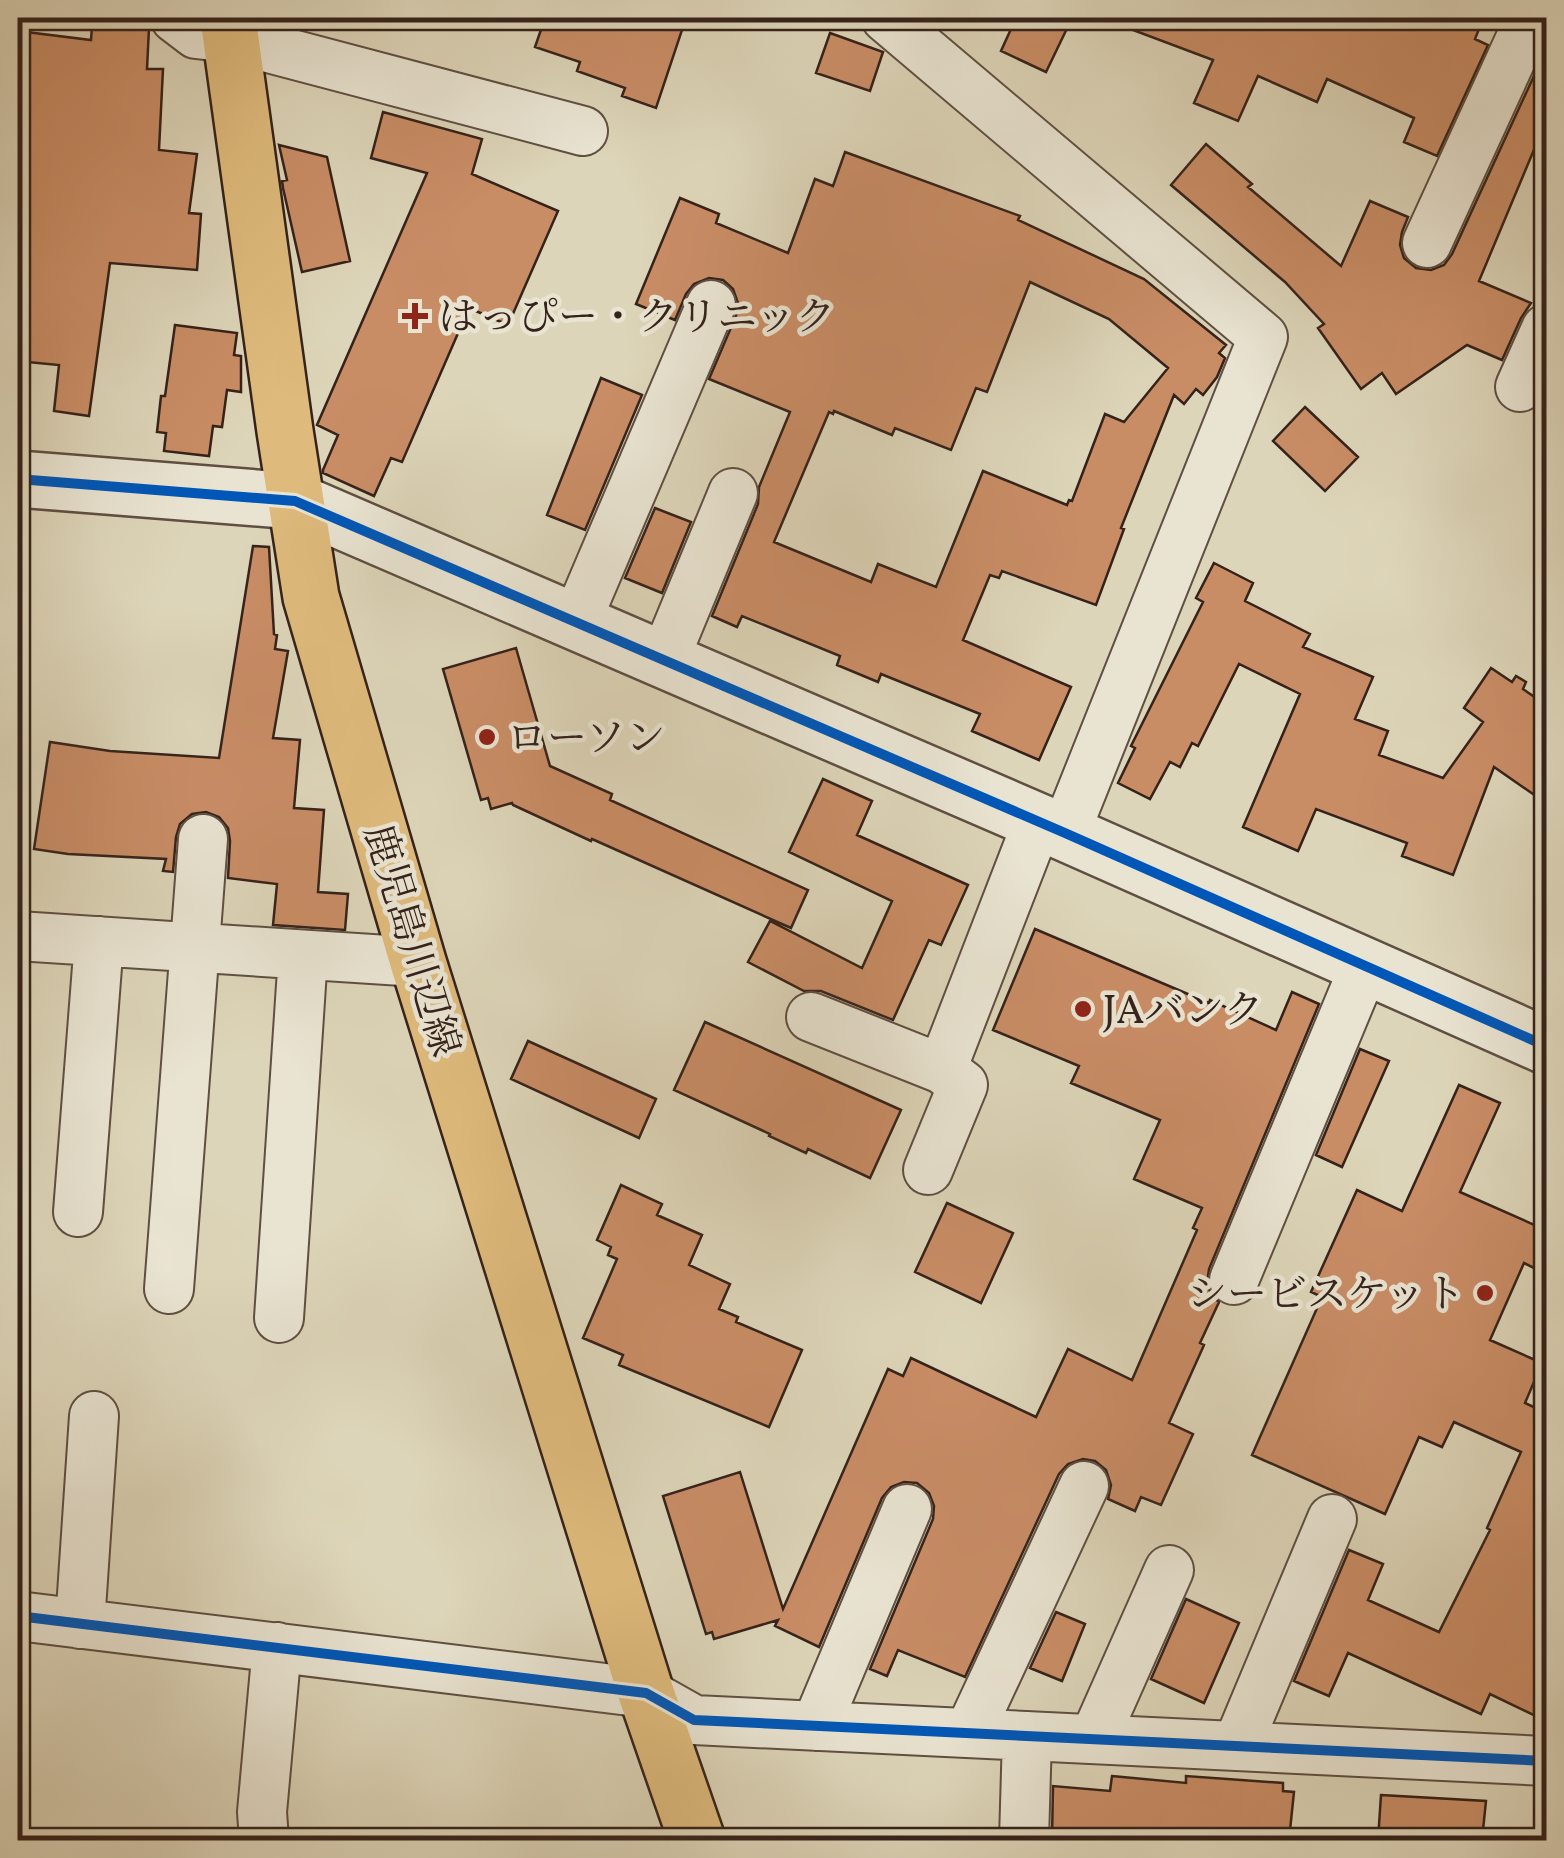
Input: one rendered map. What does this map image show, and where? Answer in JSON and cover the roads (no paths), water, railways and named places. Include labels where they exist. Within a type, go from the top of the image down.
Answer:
[{"type":"main road","name":"鹿児島川辺線","points":[[229,28],[311,597],[418,962],[646,1693],[697,1840]]},
{"type":"street","points":[[175,18],[196,34],[229,28],[583,131]]},
{"type":"street","points":[[886,18],[1263,337],[1052,827],[942,1069]]},
{"type":"street","points":[[1427,243],[1530,18]]},
{"type":"street","points":[[1539,18],[1546,20]]},
{"type":"street","points":[[576,622],[711,304]]},
{"type":"street","points":[[1520,386],[1546,329]]},
{"type":"street","points":[[18,478],[295,501],[1052,827],[1546,1046]]},
{"type":"street","points":[[664,660],[732,493]]},
{"type":"street","points":[[168,1289],[203,839]]},
{"type":"street","points":[[18,936],[418,962]]},
{"type":"street","points":[[78,1212],[98,942]]},
{"type":"street","points":[[279,1318],[303,955]]},
{"type":"street","points":[[1234,1280],[1364,966]]},
{"type":"street","points":[[810,1016],[942,1069],[963,1086],[928,1170]]},
{"type":"street","points":[[80,1624],[94,1416]]},
{"type":"street","points":[[968,1733],[1084,1486]]},
{"type":"street","points":[[816,1726],[908,1509]]},
{"type":"street","points":[[1238,1746],[1332,1519]]},
{"type":"street","points":[[1094,1740],[1169,1570]]},
{"type":"street","points":[[18,1616],[646,1693],[694,1720],[1546,1761]]},
{"type":"street","points":[[264,1840],[262,1812],[276,1647]]},
{"type":"street","points":[[1024,1840],[1026,1736]]},
{"type":"place","name":"はっぴー・クリニック","points":[[415,316]]},
{"type":"place","name":"ローソン","points":[[487,737]]},
{"type":"place","name":"JAバンク","points":[[1083,1009]]},
{"type":"place","name":"シービスケット","points":[[1485,1293]]}]
